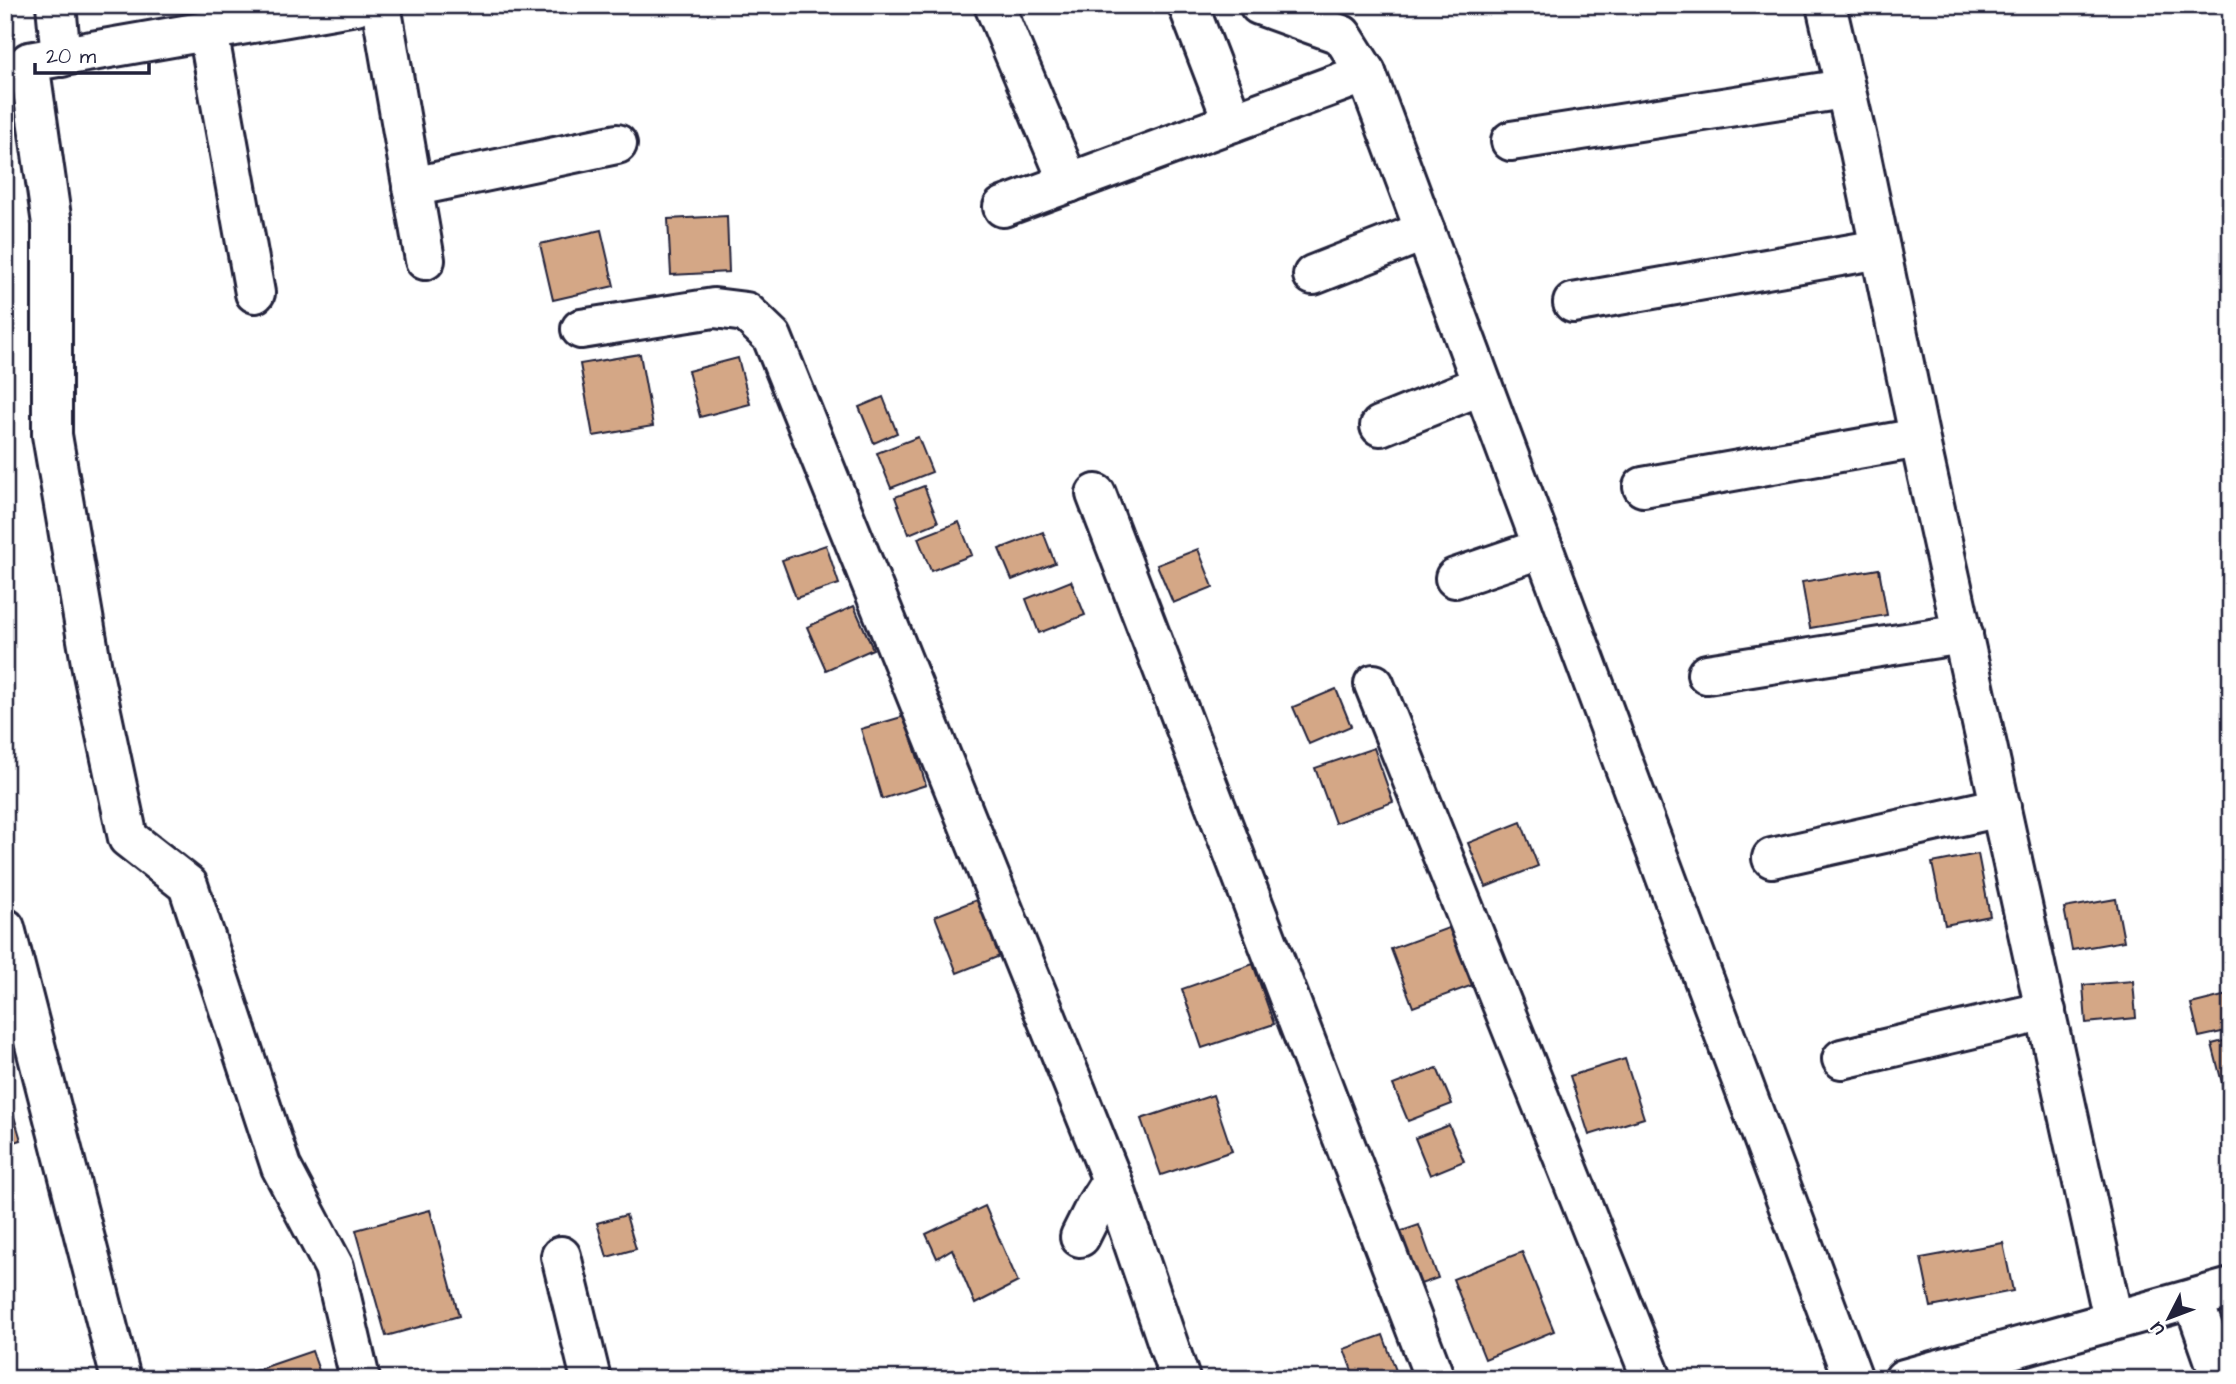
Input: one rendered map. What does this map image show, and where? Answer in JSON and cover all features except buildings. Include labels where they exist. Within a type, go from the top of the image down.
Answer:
[{"type":"street","points":[[56,5],[61,57]]},
{"type":"street","points":[[356,5],[218,22],[29,62],[52,224],[52,435],[92,670],[128,838],[188,885],[281,1167],[334,1267],[360,1379]]},
{"type":"street","points":[[381,5],[425,260]]},
{"type":"street","points":[[994,5],[1069,183]]},
{"type":"street","points":[[1188,5],[1233,122]]},
{"type":"street","points":[[1259,5],[1342,35],[1366,73],[1853,1379]]},
{"type":"street","points":[[1826,5],[2113,1319]]},
{"type":"street","points":[[218,22],[255,293]]},
{"type":"street","points":[[1003,207],[1366,73]]},
{"type":"street","points":[[1511,141],[1844,89]]},
{"type":"street","points":[[412,187],[617,144]]},
{"type":"street","points":[[1313,275],[1425,231]]},
{"type":"street","points":[[1573,303],[1880,249]]},
{"type":"street","points":[[581,329],[714,308],[746,312],[772,337],[1112,1180],[1180,1379]]},
{"type":"street","points":[[1380,426],[1482,385]]},
{"type":"street","points":[[1643,487],[1919,438]]},
{"type":"street","points":[[1096,494],[1435,1379]]},
{"type":"street","points":[[1455,578],[1543,548]]},
{"type":"street","points":[[1706,674],[1963,634]]},
{"type":"street","points":[[1374,684],[1652,1379]]},
{"type":"street","points":[[1772,858],[2001,807]]},
{"type":"street","points":[[5,928],[121,1379]]},
{"type":"street","points":[[1842,1059],[2046,1011]]},
{"type":"street","points":[[1080,1237],[1112,1180]]},
{"type":"street","points":[[561,1256],[590,1379]]},
{"type":"street","points":[[1904,1379],[2231,1288]]},
{"type":"street","points":[[2193,1299],[2221,1379]]}]
